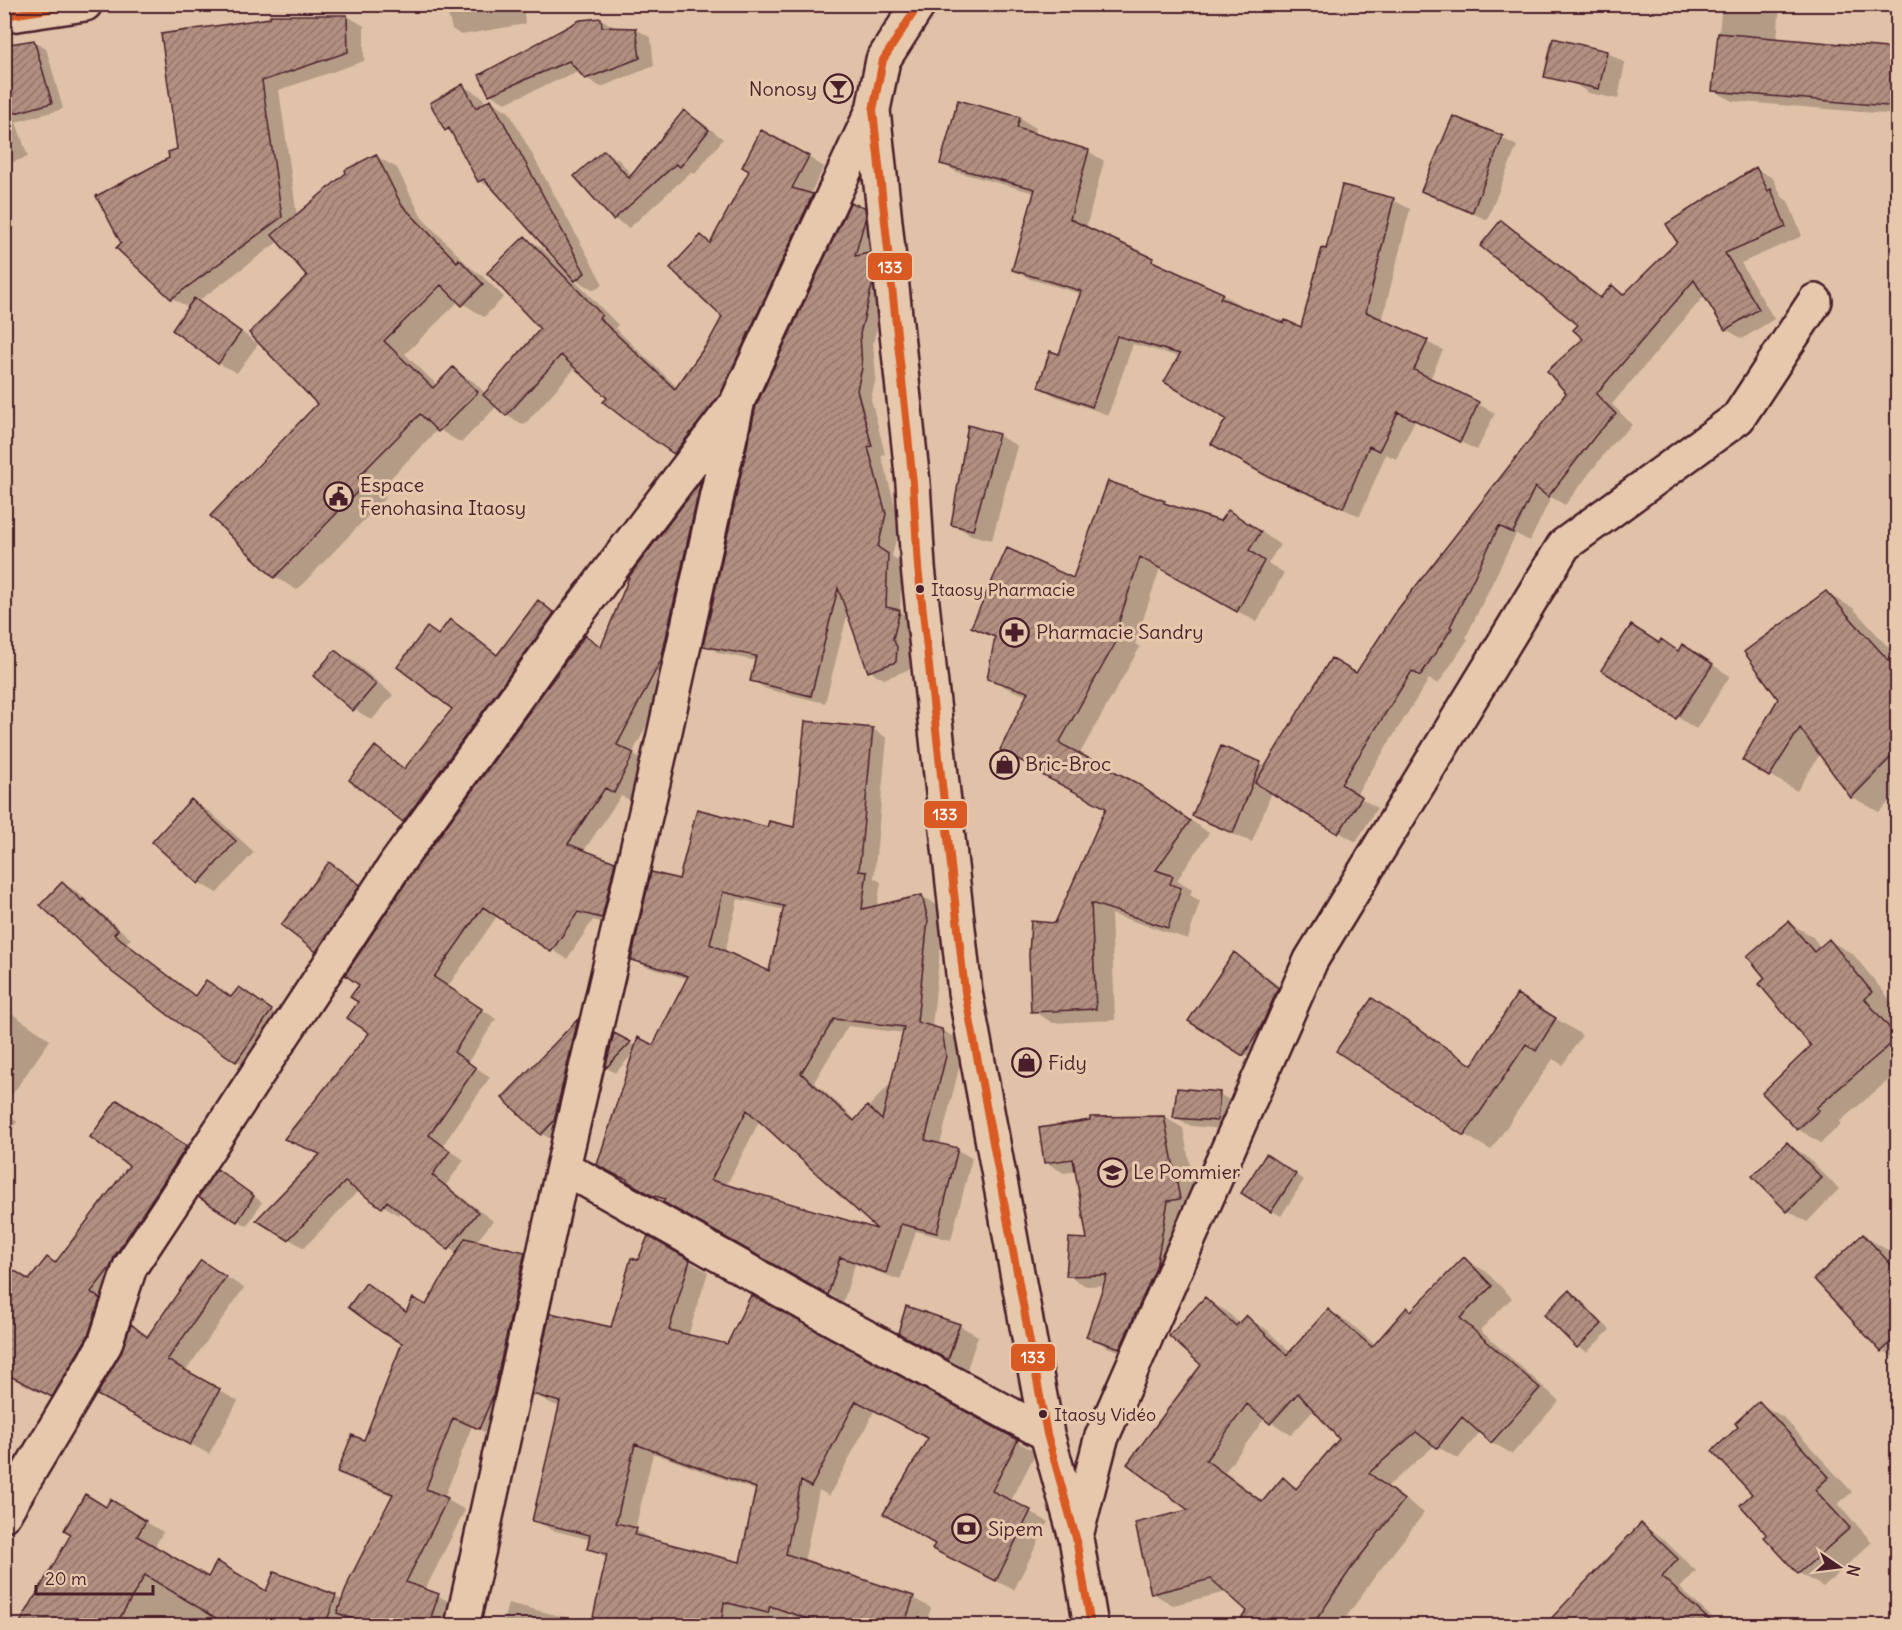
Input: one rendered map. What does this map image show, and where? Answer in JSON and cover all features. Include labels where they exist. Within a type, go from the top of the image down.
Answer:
[{"type":"street","points":[[4,16],[85,4]]},
{"type":"street","points":[[4,1514],[105,1344],[130,1267],[136,1257],[396,864],[567,627],[738,400],[873,110],[883,60],[919,4]]},
{"type":"street","points":[[873,110],[913,483],[919,579],[965,992],[1047,1434],[1076,1538],[1091,1626]]},
{"type":"street","points":[[1076,1538],[1101,1439],[1311,960],[1564,545],[1738,418],[1815,301]]},
{"type":"street","points":[[462,1626],[563,1167],[665,731],[738,400]]},
{"type":"street","points":[[563,1167],[838,1322],[1047,1434]]},
{"type":"building","points":[[270,15],[347,15],[348,52],[262,81],[282,217],[171,299],[116,248],[121,243],[96,196],[169,158],[168,152],[177,149],[161,34],[270,18]]},
{"type":"building","points":[[601,18],[602,27],[636,28],[640,58],[585,79],[569,61],[489,95],[479,75],[580,20]]},
{"type":"building","points":[[1718,33],[1898,49],[1898,107],[1712,91]]},
{"type":"building","points":[[1553,38],[1607,51],[1599,89],[1544,77]]},
{"type":"building","points":[[34,40],[52,103],[4,116],[4,45]]},
{"type":"building","points":[[463,84],[476,108],[491,99],[585,273],[575,281],[484,179],[478,182],[449,128],[445,131],[430,103]]},
{"type":"building","points":[[958,100],[1020,117],[1017,128],[1089,150],[1070,219],[1153,258],[1152,261],[1223,293],[1220,298],[1284,323],[1285,320],[1301,327],[1322,248],[1326,249],[1342,185],[1394,198],[1366,312],[1428,340],[1414,370],[1479,402],[1460,442],[1398,412],[1379,451],[1369,446],[1343,508],[1265,475],[1211,444],[1226,419],[1164,382],[1180,354],[1117,336],[1092,407],[1038,387],[1050,351],[1059,354],[1081,291],[1012,270],[1035,189],[940,164]]},
{"type":"building","points":[[684,110],[709,130],[680,167],[676,164],[613,220],[574,176],[604,150],[629,178]]},
{"type":"building","points":[[1453,116],[1503,136],[1472,213],[1421,191]]},
{"type":"building","points":[[761,130],[809,156],[792,188],[813,194],[720,395],[674,454],[603,402],[607,398],[561,355],[506,416],[483,395],[540,329],[487,273],[525,236],[602,315],[599,318],[675,389],[709,341],[722,317],[670,268],[701,235],[710,243],[749,171],[742,167]]},
{"type":"building","points":[[376,154],[401,204],[457,262],[459,259],[483,284],[462,306],[441,285],[384,341],[433,388],[453,367],[478,392],[438,432],[420,414],[358,477],[365,484],[274,578],[210,516],[317,404],[249,333],[307,276],[272,235],[346,173],[345,170]]},
{"type":"building","points":[[1756,167],[1768,191],[1771,189],[1786,227],[1725,253],[1759,309],[1725,330],[1694,280],[1596,394],[1616,414],[1596,435],[1548,497],[1535,487],[1513,533],[1499,526],[1450,627],[1452,628],[1420,676],[1412,671],[1341,784],[1362,797],[1338,834],[1255,783],[1331,658],[1356,673],[1398,609],[1566,393],[1547,371],[1583,339],[1573,330],[1578,325],[1480,246],[1501,220],[1600,298],[1612,285],[1623,295],[1677,242],[1666,224]]},
{"type":"building","points":[[850,203],[865,207],[866,216],[855,256],[869,253],[873,282],[860,334],[862,368],[857,390],[872,446],[868,447],[886,514],[878,547],[888,554],[886,607],[900,610],[893,639],[897,647],[896,662],[868,672],[838,588],[811,696],[750,681],[756,656],[703,646],[756,406]]},
{"type":"building","points":[[194,298],[241,332],[218,364],[172,330]]},
{"type":"building","points":[[968,425],[999,434],[973,530],[951,525]]},
{"type":"building","points":[[701,481],[661,660],[617,745],[634,753],[614,793],[605,788],[568,844],[615,862],[602,918],[578,912],[551,952],[483,907],[434,977],[482,1009],[454,1052],[476,1068],[429,1135],[450,1151],[432,1175],[478,1212],[448,1250],[387,1201],[382,1208],[345,1182],[288,1240],[256,1220],[320,1154],[284,1139],[369,1033],[347,1018],[358,1002],[350,997],[359,985],[345,975],[411,875],[585,635],[601,647],[630,575]]},
{"type":"building","points":[[1108,481],[1165,501],[1164,503],[1220,521],[1228,510],[1261,532],[1249,550],[1264,561],[1237,612],[1140,557],[1116,631],[1120,635],[1059,743],[1135,782],[1190,821],[1156,870],[1173,876],[1170,884],[1181,888],[1168,928],[1091,903],[1096,1009],[1031,1012],[1029,955],[1031,921],[1055,923],[1106,808],[1040,774],[1041,771],[1000,750],[1028,692],[987,679],[995,637],[971,627],[1007,548],[1073,578]]},
{"type":"building","points":[[1826,591],[1898,671],[1898,750],[1851,798],[1800,728],[1769,777],[1742,760],[1778,699],[1744,652]]},
{"type":"building","points":[[538,600],[554,613],[403,822],[349,780],[375,746],[404,769],[452,709],[397,667],[427,627],[438,635],[450,619],[497,655]]},
{"type":"building","points":[[1631,625],[1659,643],[1661,639],[1678,651],[1682,644],[1713,664],[1676,719],[1601,670]]},
{"type":"building","points":[[335,650],[376,684],[353,711],[313,676]]},
{"type":"building","points":[[805,721],[873,728],[859,871],[867,872],[862,909],[922,895],[928,920],[917,1022],[942,1029],[946,1056],[925,1140],[958,1148],[937,1233],[901,1224],[886,1273],[840,1257],[828,1295],[663,1202],[665,1199],[651,1195],[627,1179],[597,1165],[638,1037],[653,1045],[688,976],[631,960],[651,872],[679,879],[697,809],[767,827],[769,821],[794,827]],"holes":[[[723,892],[784,906],[769,971],[710,944]],[[834,1019],[904,1027],[882,1120],[867,1106],[854,1121],[801,1073]],[[747,1110],[877,1229],[711,1180]]]},
{"type":"building","points":[[1221,746],[1261,762],[1233,833],[1192,816]]},
{"type":"building","points":[[191,799],[236,841],[198,884],[152,842]]},
{"type":"building","points":[[329,862],[360,885],[316,952],[281,925]]},
{"type":"building","points":[[62,882],[118,930],[114,934],[195,996],[206,980],[231,997],[239,987],[272,1010],[236,1062],[184,1027],[113,973],[40,905]]},
{"type":"building","points":[[1788,921],[1814,952],[1829,939],[1872,992],[1865,999],[1898,1038],[1816,1108],[1819,1110],[1797,1130],[1762,1093],[1811,1046],[1759,984],[1765,978],[1747,956]]},
{"type":"building","points":[[1234,952],[1278,988],[1260,1029],[1243,1056],[1188,1021]]},
{"type":"building","points":[[1517,994],[1556,1018],[1536,1051],[1526,1044],[1464,1136],[1336,1051],[1372,998],[1472,1065]]},
{"type":"building","points":[[578,1019],[554,1121],[541,1135],[502,1098]]},
{"type":"building","points":[[614,1033],[631,1042],[605,1069]]},
{"type":"building","points":[[1177,1088],[1220,1092],[1217,1121],[1173,1118]]},
{"type":"building","points":[[117,1100],[187,1146],[114,1257],[110,1268],[91,1292],[100,1299],[88,1336],[52,1397],[4,1373],[4,1264],[29,1280],[47,1257],[55,1263],[129,1166],[90,1137]]},
{"type":"building","points":[[1164,1116],[1180,1199],[1168,1201],[1156,1268],[1120,1348],[1086,1337],[1107,1275],[1066,1276],[1069,1238],[1087,1239],[1073,1159],[1044,1163],[1039,1128],[1090,1120],[1090,1117]]},
{"type":"building","points":[[1787,1142],[1822,1178],[1787,1212],[1752,1176]]},
{"type":"building","points":[[1266,1154],[1296,1174],[1271,1212],[1241,1193]]},
{"type":"building","points":[[217,1169],[254,1196],[237,1222],[198,1197]]},
{"type":"building","points":[[1863,1234],[1898,1272],[1898,1336],[1881,1352],[1814,1279]]},
{"type":"building","points":[[648,1236],[690,1260],[669,1330],[727,1344],[751,1295],[1018,1440],[992,1491],[1031,1510],[996,1581],[932,1549],[935,1544],[883,1514],[928,1438],[856,1401],[811,1487],[801,1481],[786,1554],[914,1596],[904,1626],[829,1626],[770,1606],[768,1613],[724,1602],[721,1626],[591,1626],[607,1554],[587,1549],[590,1535],[532,1521],[560,1402],[532,1394],[550,1313],[611,1327],[631,1258],[638,1260]],"holes":[[[635,1444],[756,1488],[740,1562],[635,1535],[637,1528],[616,1523]]]},
{"type":"building","points":[[465,1238],[525,1252],[493,1396],[479,1429],[453,1418],[426,1489],[448,1498],[406,1582],[439,1594],[428,1626],[371,1626],[337,1613],[350,1578],[393,1494],[337,1472],[352,1435],[364,1440],[402,1343],[382,1332],[348,1307],[366,1283],[406,1312],[413,1298],[426,1305]]},
{"type":"building","points":[[1464,1257],[1492,1286],[1460,1318],[1540,1388],[1491,1443],[1462,1417],[1437,1448],[1416,1432],[1369,1473],[1404,1500],[1352,1567],[1312,1626],[1235,1626],[1247,1611],[1211,1579],[1151,1594],[1135,1523],[1188,1510],[1127,1464],[1201,1365],[1169,1336],[1205,1297],[1236,1326],[1246,1315],[1287,1355],[1328,1309],[1372,1347],[1407,1307],[1411,1311]],"holes":[[[1298,1393],[1339,1439],[1296,1489],[1283,1477],[1262,1502],[1206,1460],[1247,1404],[1270,1424]]]},
{"type":"building","points":[[201,1260],[226,1277],[167,1360],[220,1389],[190,1445],[97,1395],[121,1353],[131,1324],[147,1337]]},
{"type":"building","points":[[1569,1290],[1602,1324],[1577,1348],[1544,1315]]},
{"type":"building","points":[[906,1306],[960,1324],[948,1360],[898,1333]]},
{"type":"building","points":[[1759,1401],[1829,1477],[1815,1490],[1850,1528],[1798,1574],[1764,1537],[1766,1534],[1740,1505],[1752,1494],[1712,1451],[1738,1427],[1735,1423]]},
{"type":"building","points":[[85,1494],[106,1507],[110,1499],[146,1521],[137,1536],[208,1577],[217,1561],[266,1591],[274,1572],[336,1595],[325,1626],[229,1626],[145,1575],[115,1626],[18,1626],[71,1534],[64,1530]]},
{"type":"building","points":[[1641,1523],[1678,1559],[1662,1577],[1716,1626],[1544,1626]]},
{"type":"transit line","name":"133","points":[[4,16],[82,4]]},
{"type":"transit line","name":"133","points":[[919,4],[883,60],[873,110],[913,483],[918,567],[965,992],[1047,1434],[1076,1538],[1091,1626]]},
{"type":"place","name":"Nonosy","points":[[838,89]]},
{"type":"place","name":"Espace Fenohasina Itaosy","points":[[339,497]]},
{"type":"place","name":"Itaosy Pharmacie","points":[[920,589]]},
{"type":"place","name":"Pharmacie Sandry","points":[[1015,632]]},
{"type":"place","name":"Bric-Broc","points":[[1004,764]]},
{"type":"place","name":"Fidy","points":[[1027,1063]]},
{"type":"place","name":"Le Pommier","points":[[1112,1172]]},
{"type":"place","name":"Itaosy Vidéo","points":[[1043,1414]]},
{"type":"place","name":"Sipem","points":[[967,1529]]}]
